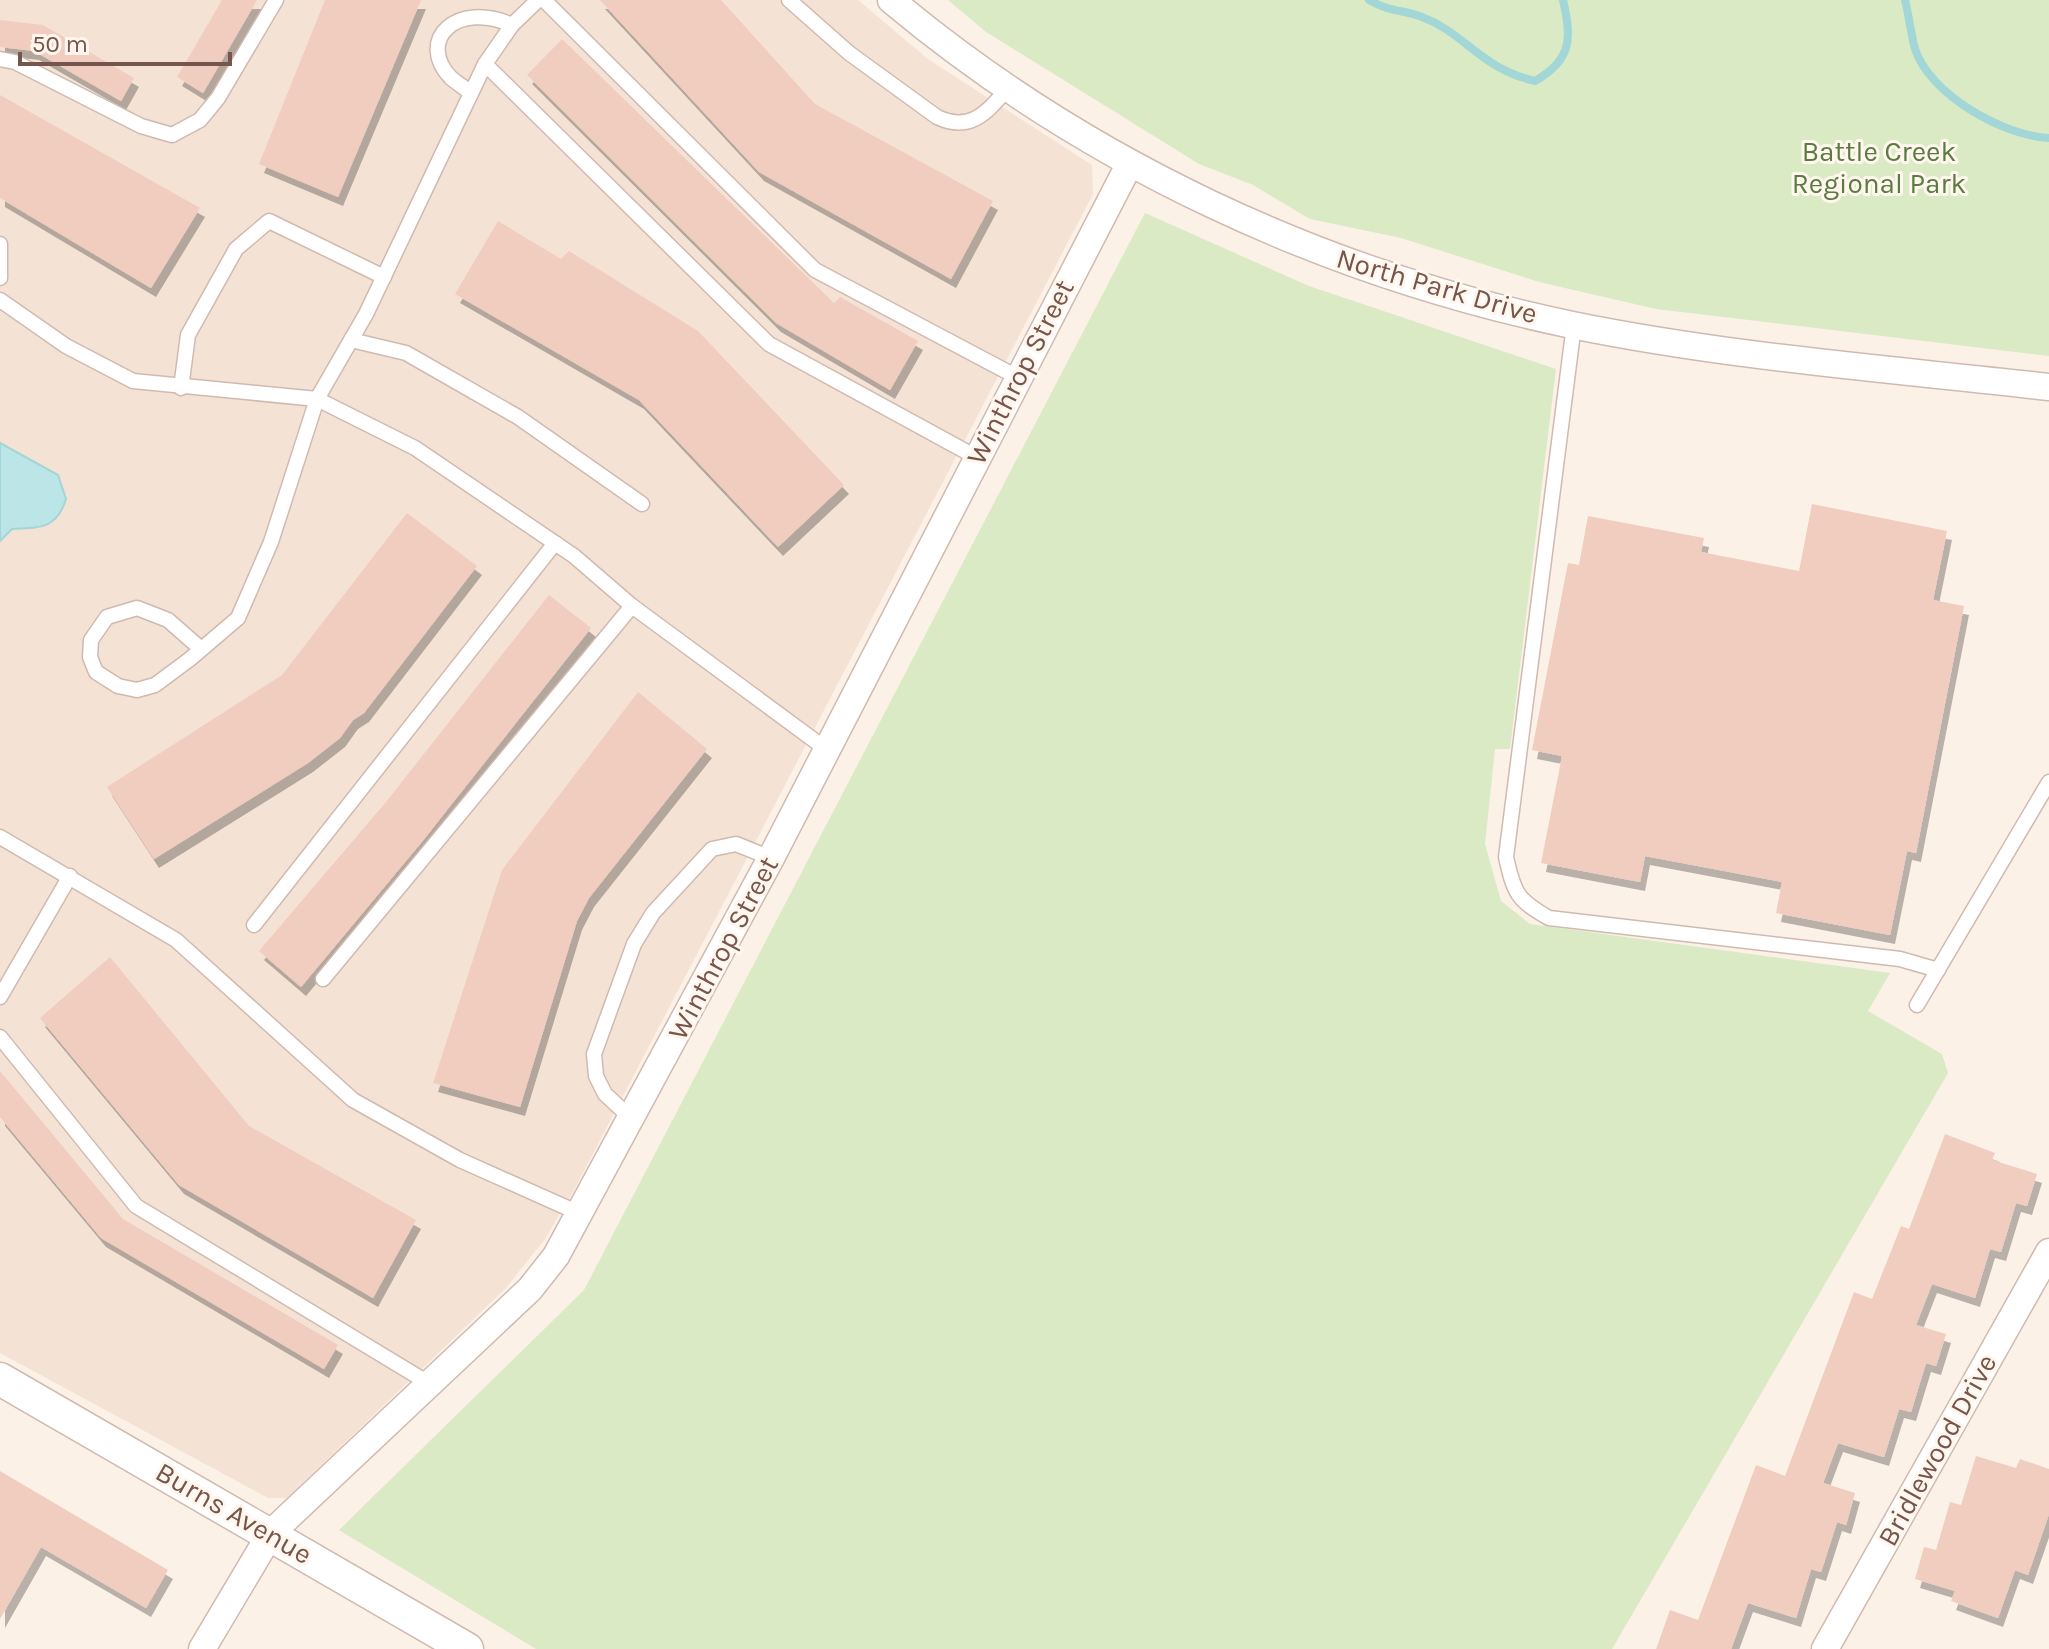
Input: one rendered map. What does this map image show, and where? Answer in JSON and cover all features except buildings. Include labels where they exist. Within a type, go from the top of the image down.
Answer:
[{"type":"street","name":"North Park Drive","points":[[891,0],[1009,87],[1130,163],[1229,214],[1355,265],[1438,292],[1574,325],[1735,351],[2049,387]]},
{"type":"street","name":"Winthrop Street","points":[[202,1649],[271,1533],[530,1289],[556,1256],[771,858],[1130,163]]},
{"type":"street","name":"Bridlewood Drive","points":[[1825,1649],[2049,1252]]},
{"type":"street","name":"Burns Avenue","points":[[0,1379],[467,1649]]},
{"type":"lane","points":[[0,59],[15,62],[141,126],[172,135],[200,120],[218,98],[276,0]]},
{"type":"lane","points":[[201,649],[168,620],[137,608],[107,617],[91,640],[90,657],[96,672],[118,686],[137,690],[155,685],[201,649],[238,618],[271,542],[317,399],[384,277],[485,64],[512,25],[541,0],[815,270],[1017,377]]},
{"type":"lane","points":[[789,0],[849,53],[937,117],[953,124],[969,123],[983,116],[1009,87]]},
{"type":"lane","points":[[471,93],[449,76],[438,51],[442,31],[453,18],[469,9],[495,12],[512,25]]},
{"type":"lane","points":[[485,64],[769,344],[976,457]]},
{"type":"lane","points":[[181,388],[188,335],[236,249],[269,221],[384,277]]},
{"type":"lane","points":[[0,244],[0,278]]},
{"type":"lane","points":[[0,300],[66,346],[133,381],[317,399],[415,448],[555,543],[632,606],[826,749]]},
{"type":"lane","points":[[1574,325],[1506,857],[1513,889],[1526,905],[1549,918],[1900,959],[1938,970]]},
{"type":"lane","points":[[351,340],[406,353],[506,410],[642,504]]},
{"type":"lane","points":[[254,925],[555,543]]},
{"type":"lane","points":[[323,979],[632,606]]},
{"type":"lane","points":[[1917,1005],[2049,782]]},
{"type":"lane","points":[[0,837],[176,940],[353,1100],[460,1160],[581,1214]]},
{"type":"lane","points":[[632,1119],[605,1094],[596,1076],[594,1054],[634,944],[653,913],[712,849],[736,844],[771,858]]},
{"type":"lane","points":[[0,997],[70,876]]},
{"type":"lane","points":[[0,1037],[136,1206],[430,1384]]},
{"type":"shaded area","points":[[0,0],[858,0],[928,59],[1092,165],[1093,194],[574,1190],[545,1239],[505,1289],[287,1498],[268,1498],[0,1353]]},
{"type":"green space","name":"Battle Creek Regional Park","points":[[948,0],[2049,0],[2049,356],[1656,309],[1539,282],[1401,238],[1310,219],[1253,185],[1199,164],[986,32]]},
{"type":"green space","points":[[1145,213],[1309,286],[1556,369],[1510,749],[1495,749],[1485,844],[1501,901],[1530,924],[1890,973],[1868,1011],[1942,1054],[1948,1073],[1612,1649],[536,1649],[339,1530],[584,1290]]},
{"type":"water","points":[[0,443],[58,475],[66,499],[58,516],[46,525],[12,529],[0,541]]},
{"type":"waterway","points":[[1369,0],[1437,24],[1487,60],[1535,81],[1556,65],[1566,47],[1568,26],[1563,0]]},
{"type":"waterway","points":[[1905,0],[1915,49],[1936,82],[1952,97],[1991,121],[2011,130],[2049,138]]}]
